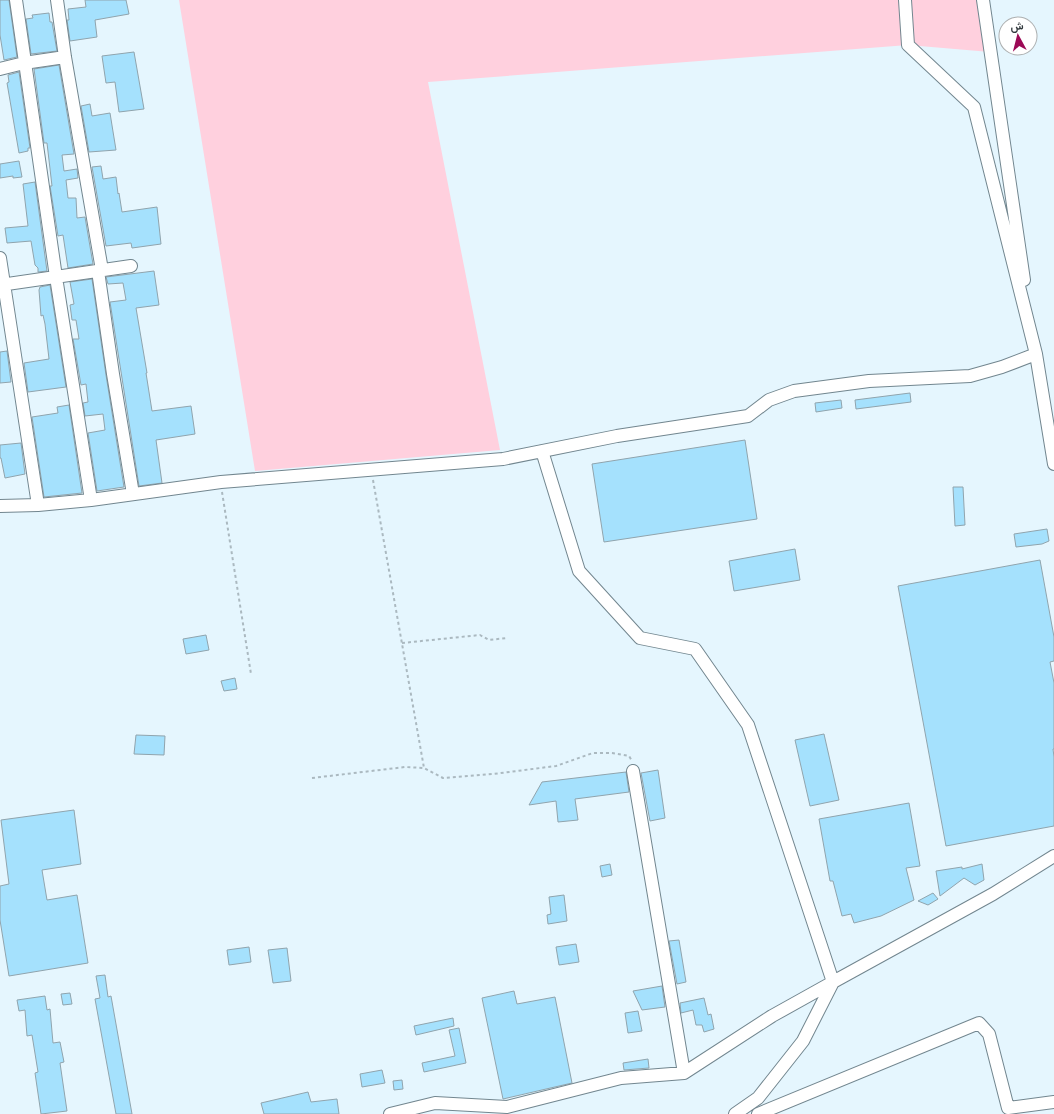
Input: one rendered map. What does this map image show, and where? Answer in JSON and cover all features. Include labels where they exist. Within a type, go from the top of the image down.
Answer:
[{"type":"street","points":[[16,0],[56,277],[91,500]]},
{"type":"street","points":[[57,0],[100,271],[113,374],[133,494]]},
{"type":"street","points":[[905,0],[908,45],[974,107],[1035,352]]},
{"type":"street","points":[[983,0],[1035,352],[1054,464]]},
{"type":"street","points":[[0,69],[24,63],[65,57]]},
{"type":"street","points":[[0,258],[2,285],[38,505]]},
{"type":"street","points":[[2,285],[131,266]]},
{"type":"street","points":[[0,506],[38,505],[91,500],[220,482],[503,459],[617,436],[748,416],[769,400],[794,391],[869,381],[970,376],[1002,368],[1035,352]]},
{"type":"street","points":[[542,451],[579,571],[640,638],[695,649],[748,725],[833,982],[803,1041],[758,1098],[735,1114]]},
{"type":"street","points":[[633,771],[684,1073]]},
{"type":"street","points":[[390,1114],[435,1103],[507,1106],[621,1078],[684,1073],[772,1016],[993,894],[1054,856]]},
{"type":"street","points":[[758,1114],[979,1023],[989,1034],[1008,1108],[1054,1102]]},
{"type":"path","points":[[371,470],[424,768]]},
{"type":"path","points":[[220,482],[251,674]]},
{"type":"path","points":[[402,643],[480,635],[489,640],[506,638]]},
{"type":"path","points":[[312,778],[405,767],[424,768],[443,778],[493,774],[556,766],[592,753],[612,752],[629,756],[632,760],[633,771]]},
{"type":"shaded area","points":[[179,0],[982,0],[990,52],[908,45],[428,82],[500,450],[255,471]]},
{"type":"building","points":[[0,0],[9,0],[17,57],[4,60],[0,35]]},
{"type":"building","points":[[85,0],[126,0],[129,14],[95,20],[97,37],[70,41],[67,20],[69,20],[68,9],[86,7]]},
{"type":"building","points":[[49,13],[57,51],[31,54],[26,19],[33,18],[32,15]]},
{"type":"building","points":[[134,52],[144,109],[119,112],[115,82],[106,83],[102,56]]},
{"type":"building","points":[[59,65],[74,154],[62,155],[64,171],[77,169],[78,178],[66,180],[68,198],[76,198],[77,218],[85,217],[93,264],[68,268],[63,235],[58,236],[50,186],[52,186],[47,143],[44,143],[34,69]]},
{"type":"building","points":[[19,72],[30,148],[28,148],[28,151],[19,153],[7,83],[9,82],[8,75]]},
{"type":"building","points":[[90,104],[92,116],[110,113],[116,150],[89,152],[81,106]]},
{"type":"building","points":[[19,161],[22,177],[13,178],[13,176],[0,178],[0,164]]},
{"type":"building","points":[[101,166],[103,179],[116,177],[122,212],[157,207],[161,244],[132,248],[131,243],[106,246],[92,167]]},
{"type":"building","points":[[35,182],[47,271],[38,272],[38,268],[35,265],[31,241],[7,243],[5,228],[28,226],[23,184]]},
{"type":"building","points":[[154,271],[159,305],[136,308],[152,411],[191,406],[195,434],[156,440],[162,483],[139,486],[110,302],[126,300],[123,283],[108,284],[106,277]]},
{"type":"building","points":[[92,279],[124,487],[97,491],[88,433],[105,430],[103,414],[85,416],[83,403],[88,402],[86,384],[81,385],[73,339],[79,339],[76,320],[72,320],[70,305],[74,304],[70,282]]},
{"type":"building","points":[[50,285],[66,387],[28,392],[24,363],[49,359],[45,324],[43,315],[41,316],[39,290],[40,287]]},
{"type":"building","points":[[7,351],[11,382],[0,383],[0,352]]},
{"type":"building","points":[[910,393],[911,402],[856,409],[855,400]]},
{"type":"building","points":[[841,400],[842,408],[816,412],[815,403]]},
{"type":"building","points":[[69,405],[82,493],[44,497],[32,417],[58,413],[57,407]]},
{"type":"building","points":[[745,440],[757,519],[604,542],[592,464]]},
{"type":"building","points":[[21,443],[25,474],[5,478],[0,458],[0,445]]},
{"type":"building","points":[[953,487],[963,487],[965,525],[955,526]]},
{"type":"building","points":[[1047,529],[1049,541],[1042,544],[1016,547],[1014,534]]},
{"type":"building","points":[[795,549],[800,580],[734,591],[729,561]]},
{"type":"building","points":[[1040,560],[1054,637],[1054,661],[1050,662],[1054,683],[1054,826],[946,846],[898,586]]},
{"type":"building","points":[[206,635],[209,650],[186,654],[183,639]]},
{"type":"building","points":[[235,678],[237,689],[224,691],[221,681]]},
{"type":"building","points":[[824,734],[839,800],[810,806],[795,740]]},
{"type":"building","points":[[136,735],[165,736],[164,755],[134,754]]},
{"type":"building","points":[[658,770],[665,818],[650,821],[641,773]]},
{"type":"building","points":[[626,772],[629,792],[575,799],[578,820],[558,822],[556,801],[529,805],[542,782]]},
{"type":"building","points":[[909,803],[920,866],[906,868],[914,900],[881,916],[854,923],[851,914],[842,916],[833,881],[830,881],[819,819]]},
{"type":"building","points":[[74,810],[81,864],[42,870],[47,900],[77,895],[88,963],[9,976],[0,920],[0,886],[9,884],[1,820]]},
{"type":"building","points":[[610,864],[612,875],[602,877],[600,866]]},
{"type":"building","points":[[982,864],[984,880],[975,885],[964,878],[940,896],[936,871],[962,867],[962,869]]},
{"type":"building","points":[[933,893],[938,899],[928,905],[918,901]]},
{"type":"building","points":[[564,895],[567,921],[548,924],[547,915],[551,914],[549,897]]},
{"type":"building","points":[[679,940],[686,982],[677,984],[669,941]]},
{"type":"building","points":[[576,944],[579,962],[559,965],[556,947]]},
{"type":"building","points":[[249,947],[251,962],[229,965],[227,950]]},
{"type":"building","points":[[287,948],[291,981],[273,983],[268,950]]},
{"type":"building","points":[[105,975],[108,997],[111,996],[132,1114],[116,1114],[95,999],[100,998],[96,976]]},
{"type":"building","points":[[662,986],[665,1007],[642,1010],[633,991]]},
{"type":"building","points":[[514,991],[517,1004],[555,997],[572,1083],[503,1099],[482,998]]},
{"type":"building","points":[[70,993],[72,1004],[63,1005],[61,994]]},
{"type":"building","points":[[45,996],[47,1010],[50,1009],[53,1043],[60,1042],[64,1062],[60,1063],[67,1111],[41,1114],[35,1073],[38,1072],[32,1035],[27,1036],[25,1010],[19,1011],[17,1000]]},
{"type":"building","points":[[704,998],[708,1015],[711,1014],[714,1029],[704,1032],[702,1025],[696,1025],[693,1010],[681,1013],[680,1003]]},
{"type":"building","points":[[638,1011],[642,1031],[628,1033],[625,1013]]},
{"type":"building","points":[[453,1018],[454,1026],[416,1035],[414,1026]]},
{"type":"building","points":[[459,1028],[466,1063],[424,1072],[422,1063],[455,1056],[449,1030]]},
{"type":"building","points":[[648,1059],[649,1068],[624,1070],[623,1063]]},
{"type":"building","points":[[382,1070],[385,1083],[362,1087],[360,1074]]},
{"type":"building","points":[[402,1080],[403,1089],[394,1090],[393,1081]]},
{"type":"building","points":[[308,1092],[311,1102],[337,1099],[339,1114],[264,1114],[261,1103]]}]
